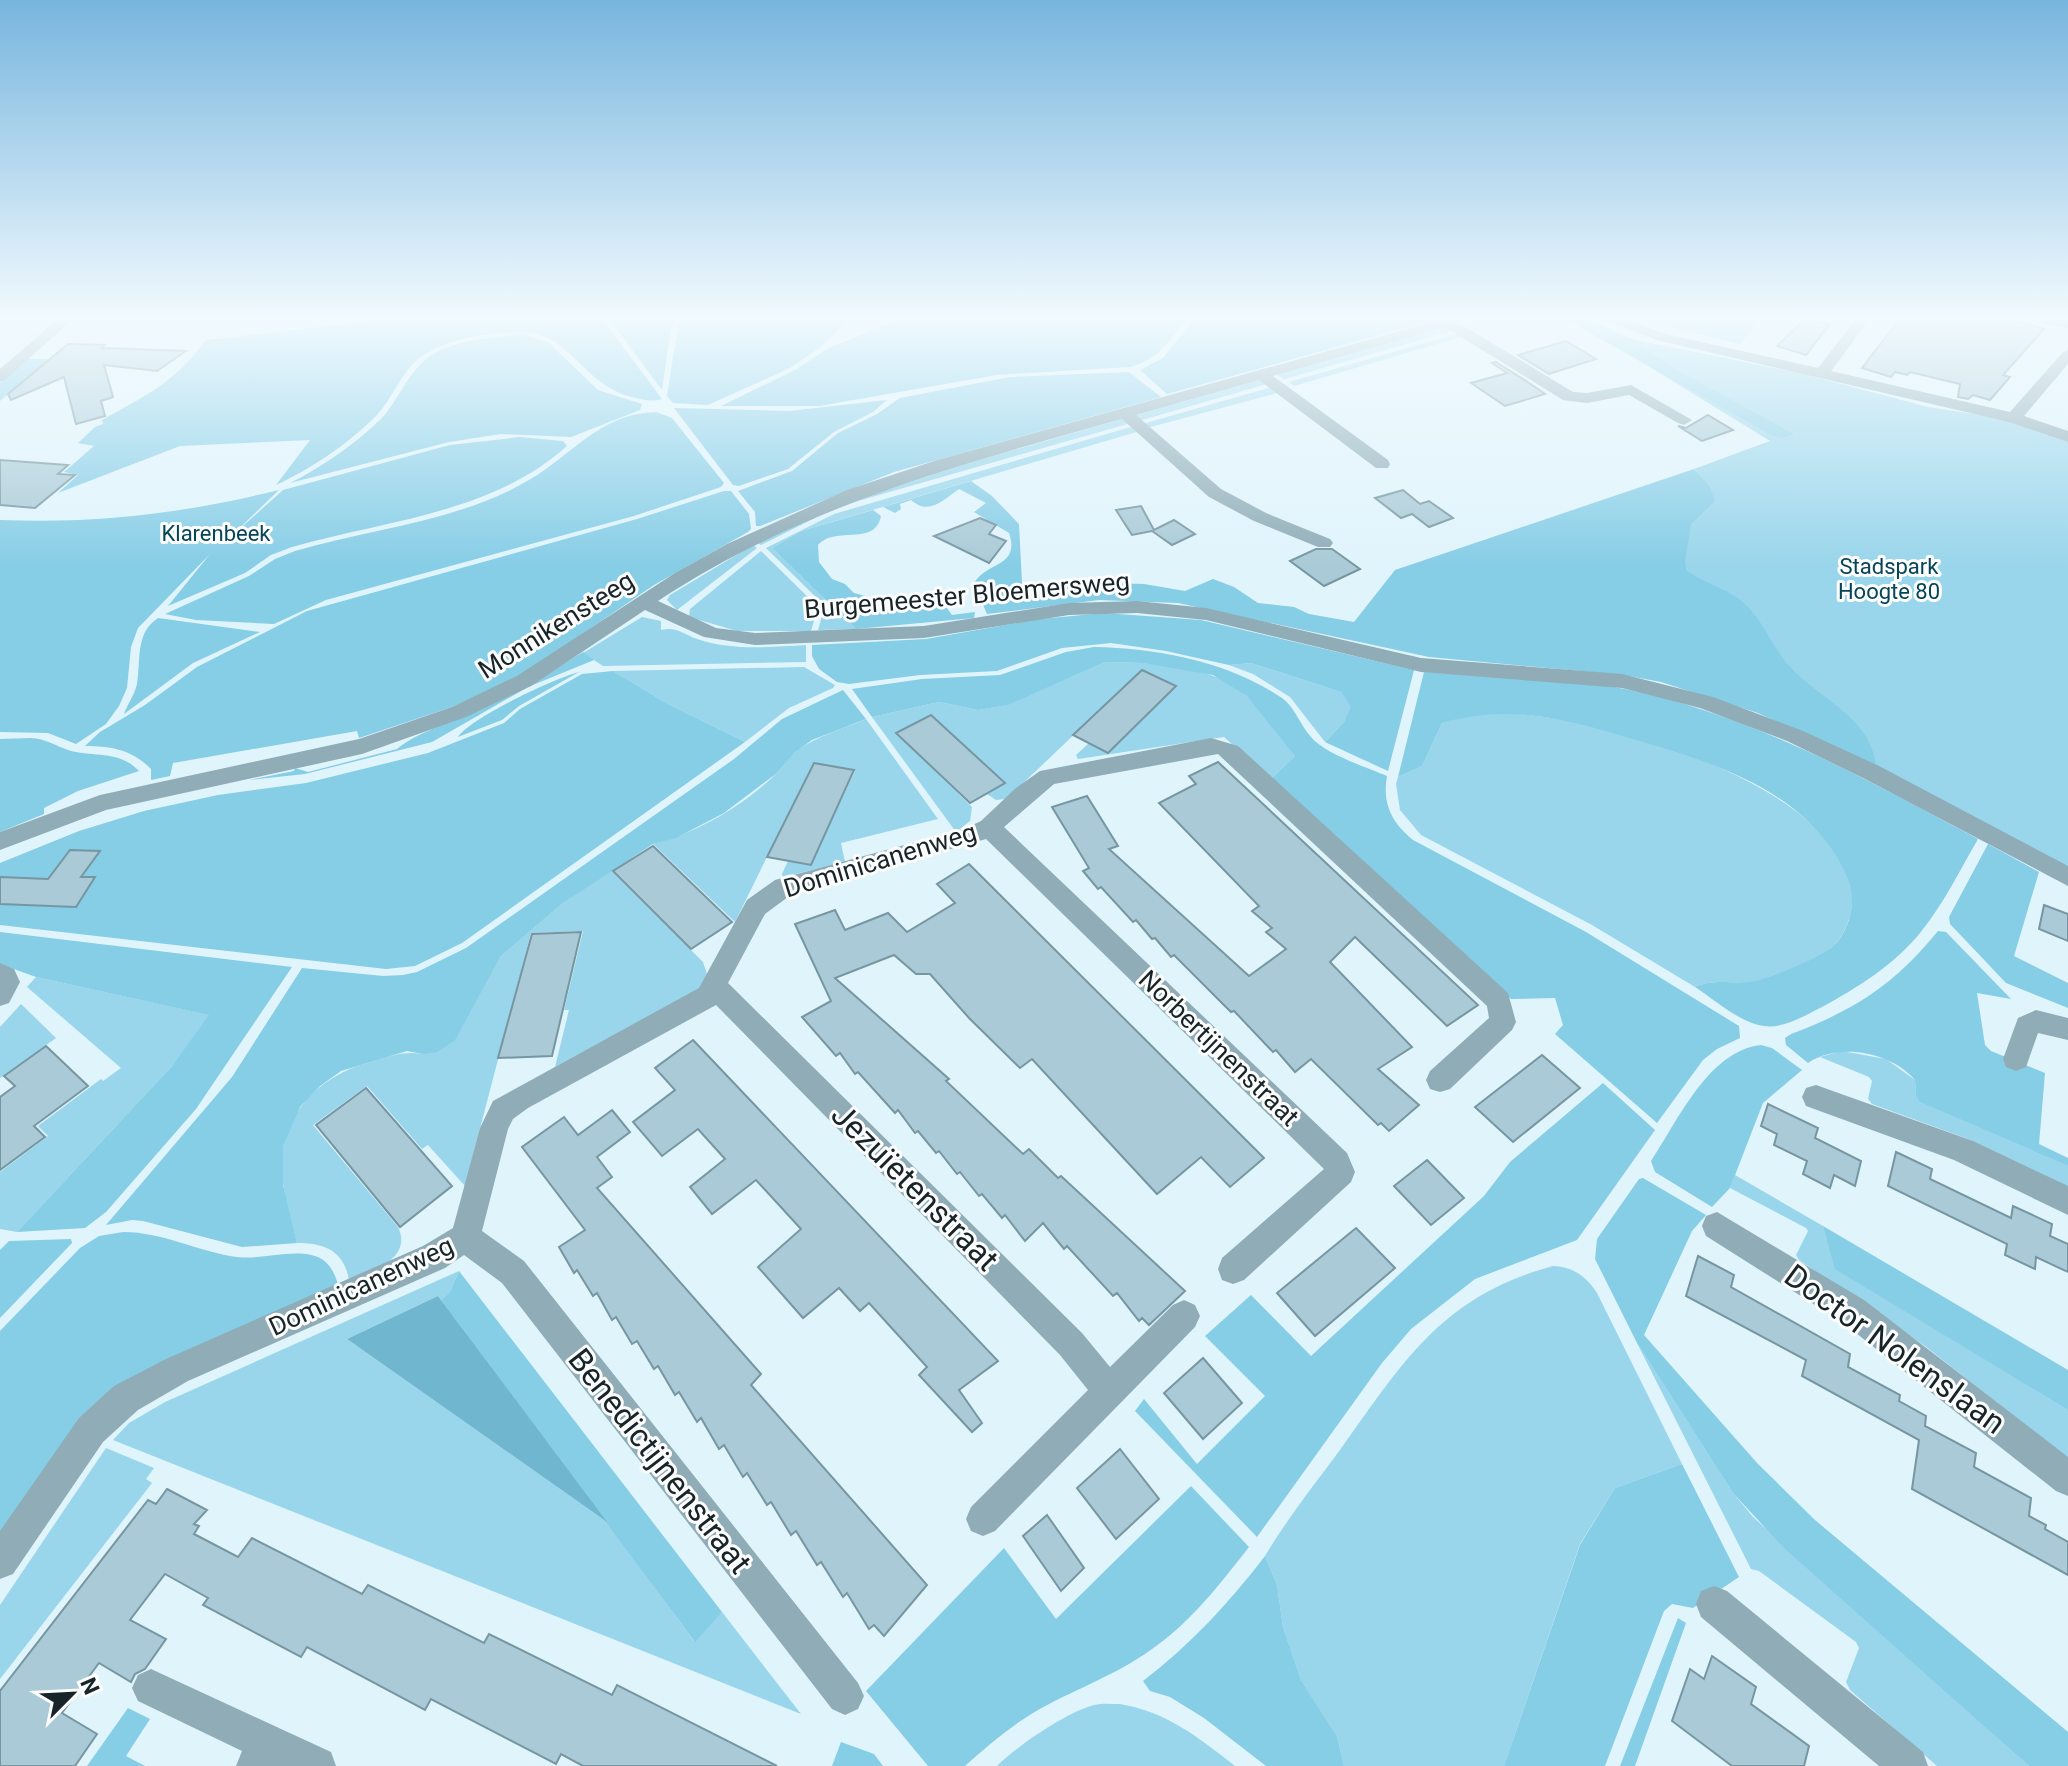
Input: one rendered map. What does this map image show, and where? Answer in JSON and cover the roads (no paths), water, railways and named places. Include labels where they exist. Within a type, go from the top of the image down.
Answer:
[{"type":"street","name":"Monnikensteeg","points":[[0,841],[58,818],[144,791],[328,754],[434,722],[524,681],[733,548],[815,508],[899,477],[1162,402]]},
{"type":"street","points":[[1299,402],[1382,464]]},
{"type":"street","name":"Monnikensteeg","points":[[1653,402],[1684,420]]},
{"type":"street","points":[[1949,402],[2014,418],[2068,437]]},
{"type":"street","points":[[2014,418],[2027,402]]},
{"type":"street","points":[[1125,413],[1215,493],[1260,517],[1324,543]]},
{"type":"street","name":"Burgemeester Bloemersweg","points":[[645,602],[717,636],[755,639],[924,632],[1069,609],[1177,609],[1421,665],[1622,681],[1706,702],[1795,736],[2068,877]]},
{"type":"street","name":"Dominicanenweg","points":[[0,1561],[91,1430],[126,1398],[177,1370],[434,1257],[465,1237],[494,1128],[503,1110],[518,1099],[699,1003],[715,987],[756,907],[772,893],[971,836],[989,827],[1037,783],[1056,775],[1211,746],[1226,748],[1499,1001],[1503,1022],[1440,1080]]},
{"type":"street","name":"Norbertijnenstraat","points":[[989,827],[1337,1162],[1341,1172],[1233,1269]]},
{"type":"street","points":[[0,974],[5,976],[7,982],[0,995]]},
{"type":"street","name":"Jezuïetenstraat","points":[[715,987],[1071,1344],[1109,1391]]},
{"type":"street","points":[[2016,1059],[2027,1026],[2036,1021],[2068,1029]]},
{"type":"street","points":[[1816,1097],[1963,1150],[2068,1201]]},
{"type":"street","name":"Doctor Nolenslaan","points":[[1717,1226],[1853,1311],[2068,1479]]},
{"type":"street","name":"Benedictijnenstraat","points":[[465,1237],[513,1272],[845,1696]]},
{"type":"street","points":[[983,1519],[1184,1316]]},
{"type":"street","points":[[1714,1604],[1909,1766]]},
{"type":"street","points":[[151,1688],[262,1755],[317,1766]]},
{"type":"park label","name":"Klarenbeek","points":[[216,533]]},
{"type":"park label","name":"Stadspark Hoogte 80","points":[[1889,578]]}]
